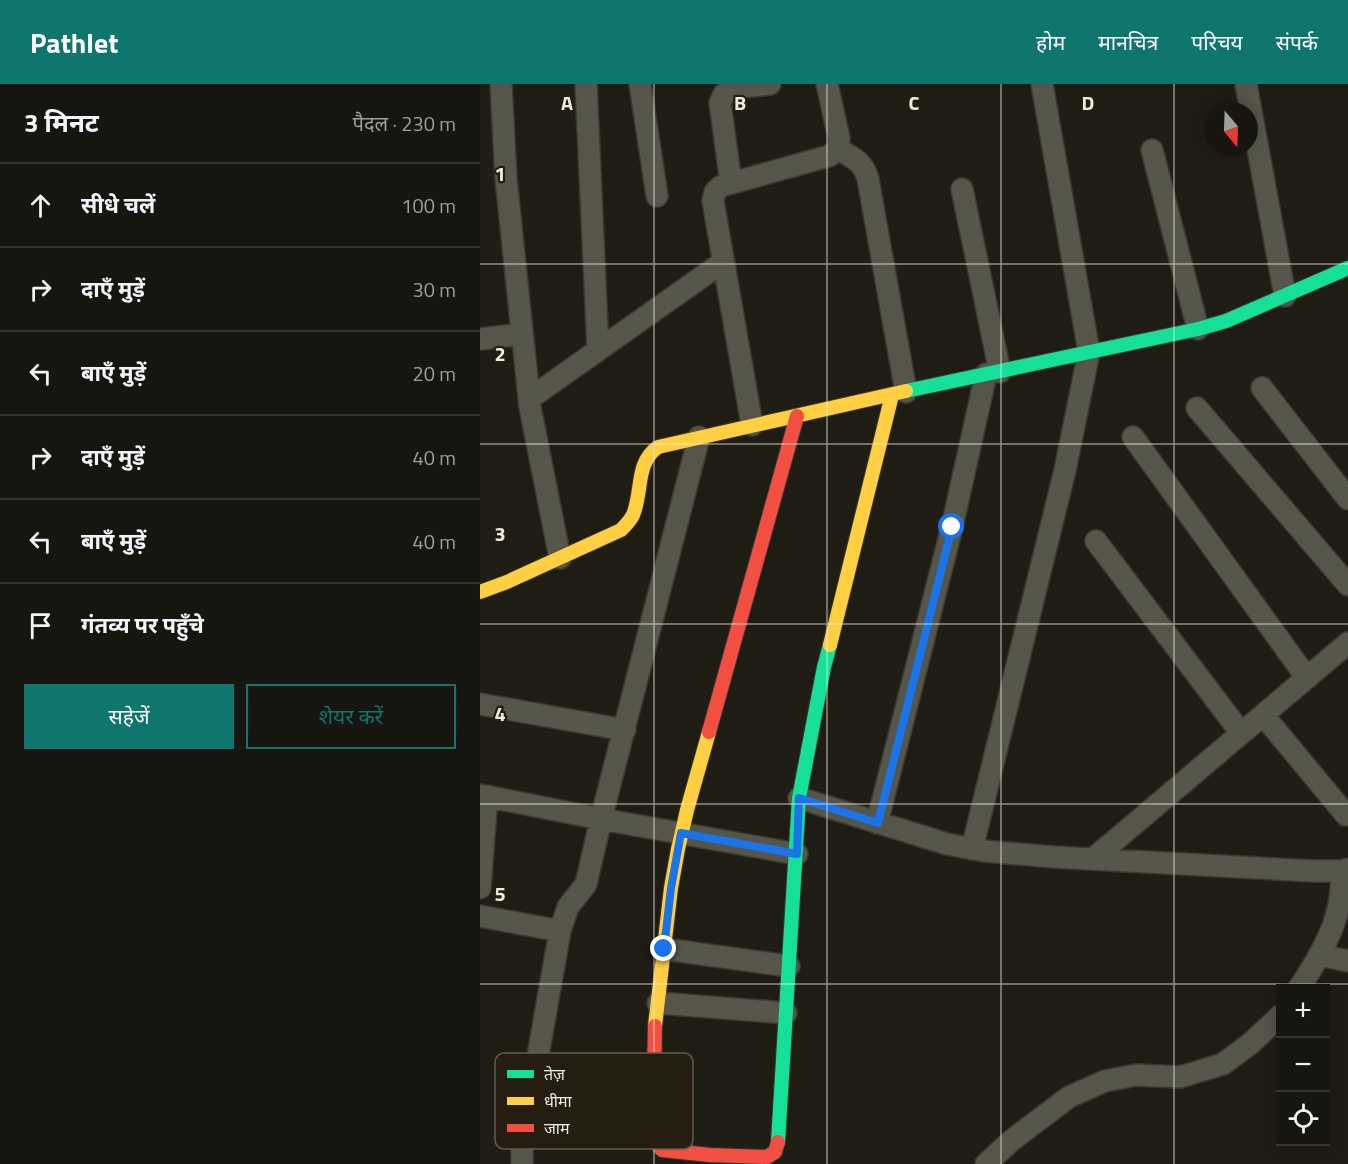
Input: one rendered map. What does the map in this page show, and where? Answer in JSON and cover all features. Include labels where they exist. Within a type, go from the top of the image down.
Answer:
[{"type":"street","points":[[501,84],[506,179],[529,399],[560,558]]},
{"type":"street","points":[[586,84],[598,350]]},
{"type":"street","points":[[640,84],[657,196]]},
{"type":"street","points":[[730,183],[720,103],[724,94],[732,88],[770,84]]},
{"type":"street","points":[[752,425],[713,201],[715,192],[722,186],[830,156],[837,148],[839,138],[827,84]]},
{"type":"street","points":[[972,849],[1065,470],[1089,352],[1042,84]]},
{"type":"street","points":[[1246,84],[1285,296]]},
{"type":"street","points":[[661,1149],[709,1160],[767,1157],[775,1152],[778,1141],[799,798],[824,667],[899,393],[868,179],[860,162],[837,148]]},
{"type":"street","points":[[1152,150],[1198,329]]},
{"type":"street","points":[[878,823],[993,373],[962,189]]},
{"type":"street","points":[[529,399],[723,262]]},
{"type":"street","points":[[480,592],[621,530],[634,513],[645,460],[658,447],[1198,329],[1226,321],[1348,268]]},
{"type":"street","points":[[480,339],[522,334]]},
{"type":"street","points":[[1262,388],[1348,499]]},
{"type":"street","points":[[1197,408],[1348,585]]},
{"type":"street","points":[[654,1053],[657,1003],[671,888],[681,833],[796,416]]},
{"type":"street","points":[[1133,437],[1307,678]]},
{"type":"street","points":[[538,1053],[560,931],[568,907],[586,884],[699,438]]},
{"type":"street","points":[[1096,542],[1241,733]]},
{"type":"street","points":[[1093,859],[1348,643]]},
{"type":"street","points":[[480,704],[625,730]]},
{"type":"street","points":[[1263,715],[1346,815]]},
{"type":"street","points":[[480,888],[484,795],[601,819],[797,854]]},
{"type":"street","points":[[799,798],[947,844],[972,849],[1093,859],[1313,871],[1346,870],[1343,909],[1301,984]]},
{"type":"street","points":[[480,916],[560,931]]},
{"type":"street","points":[[664,949],[789,966]]},
{"type":"street","points":[[1319,955],[1348,961]]},
{"type":"street","points":[[657,1003],[786,1013]]},
{"type":"street","points":[[986,1164],[1012,1140],[1069,1097],[1105,1081],[1136,1075],[1180,1077],[1223,1064],[1276,1021]]},
{"type":"traffic: fast","points":[[906,391],[1198,329],[1226,321],[1348,268]]},
{"type":"traffic: fast","points":[[778,1142],[799,798],[830,645]]},
{"type":"traffic: slow","points":[[480,592],[621,530],[633,515],[646,461],[658,447],[906,391]]},
{"type":"traffic: slow","points":[[830,645],[892,395]]},
{"type":"traffic: slow","points":[[655,1026],[671,888],[678,849],[709,732]]},
{"type":"traffic: jam","points":[[709,732],[797,416]]},
{"type":"traffic: jam","points":[[654,1053],[655,1026]]},
{"type":"traffic: jam","points":[[661,1149],[710,1155],[767,1157],[775,1152],[778,1142]]},
{"type":"route","points":[[664,949],[671,888],[681,833],[797,854],[799,798],[878,823],[952,527]]}]
